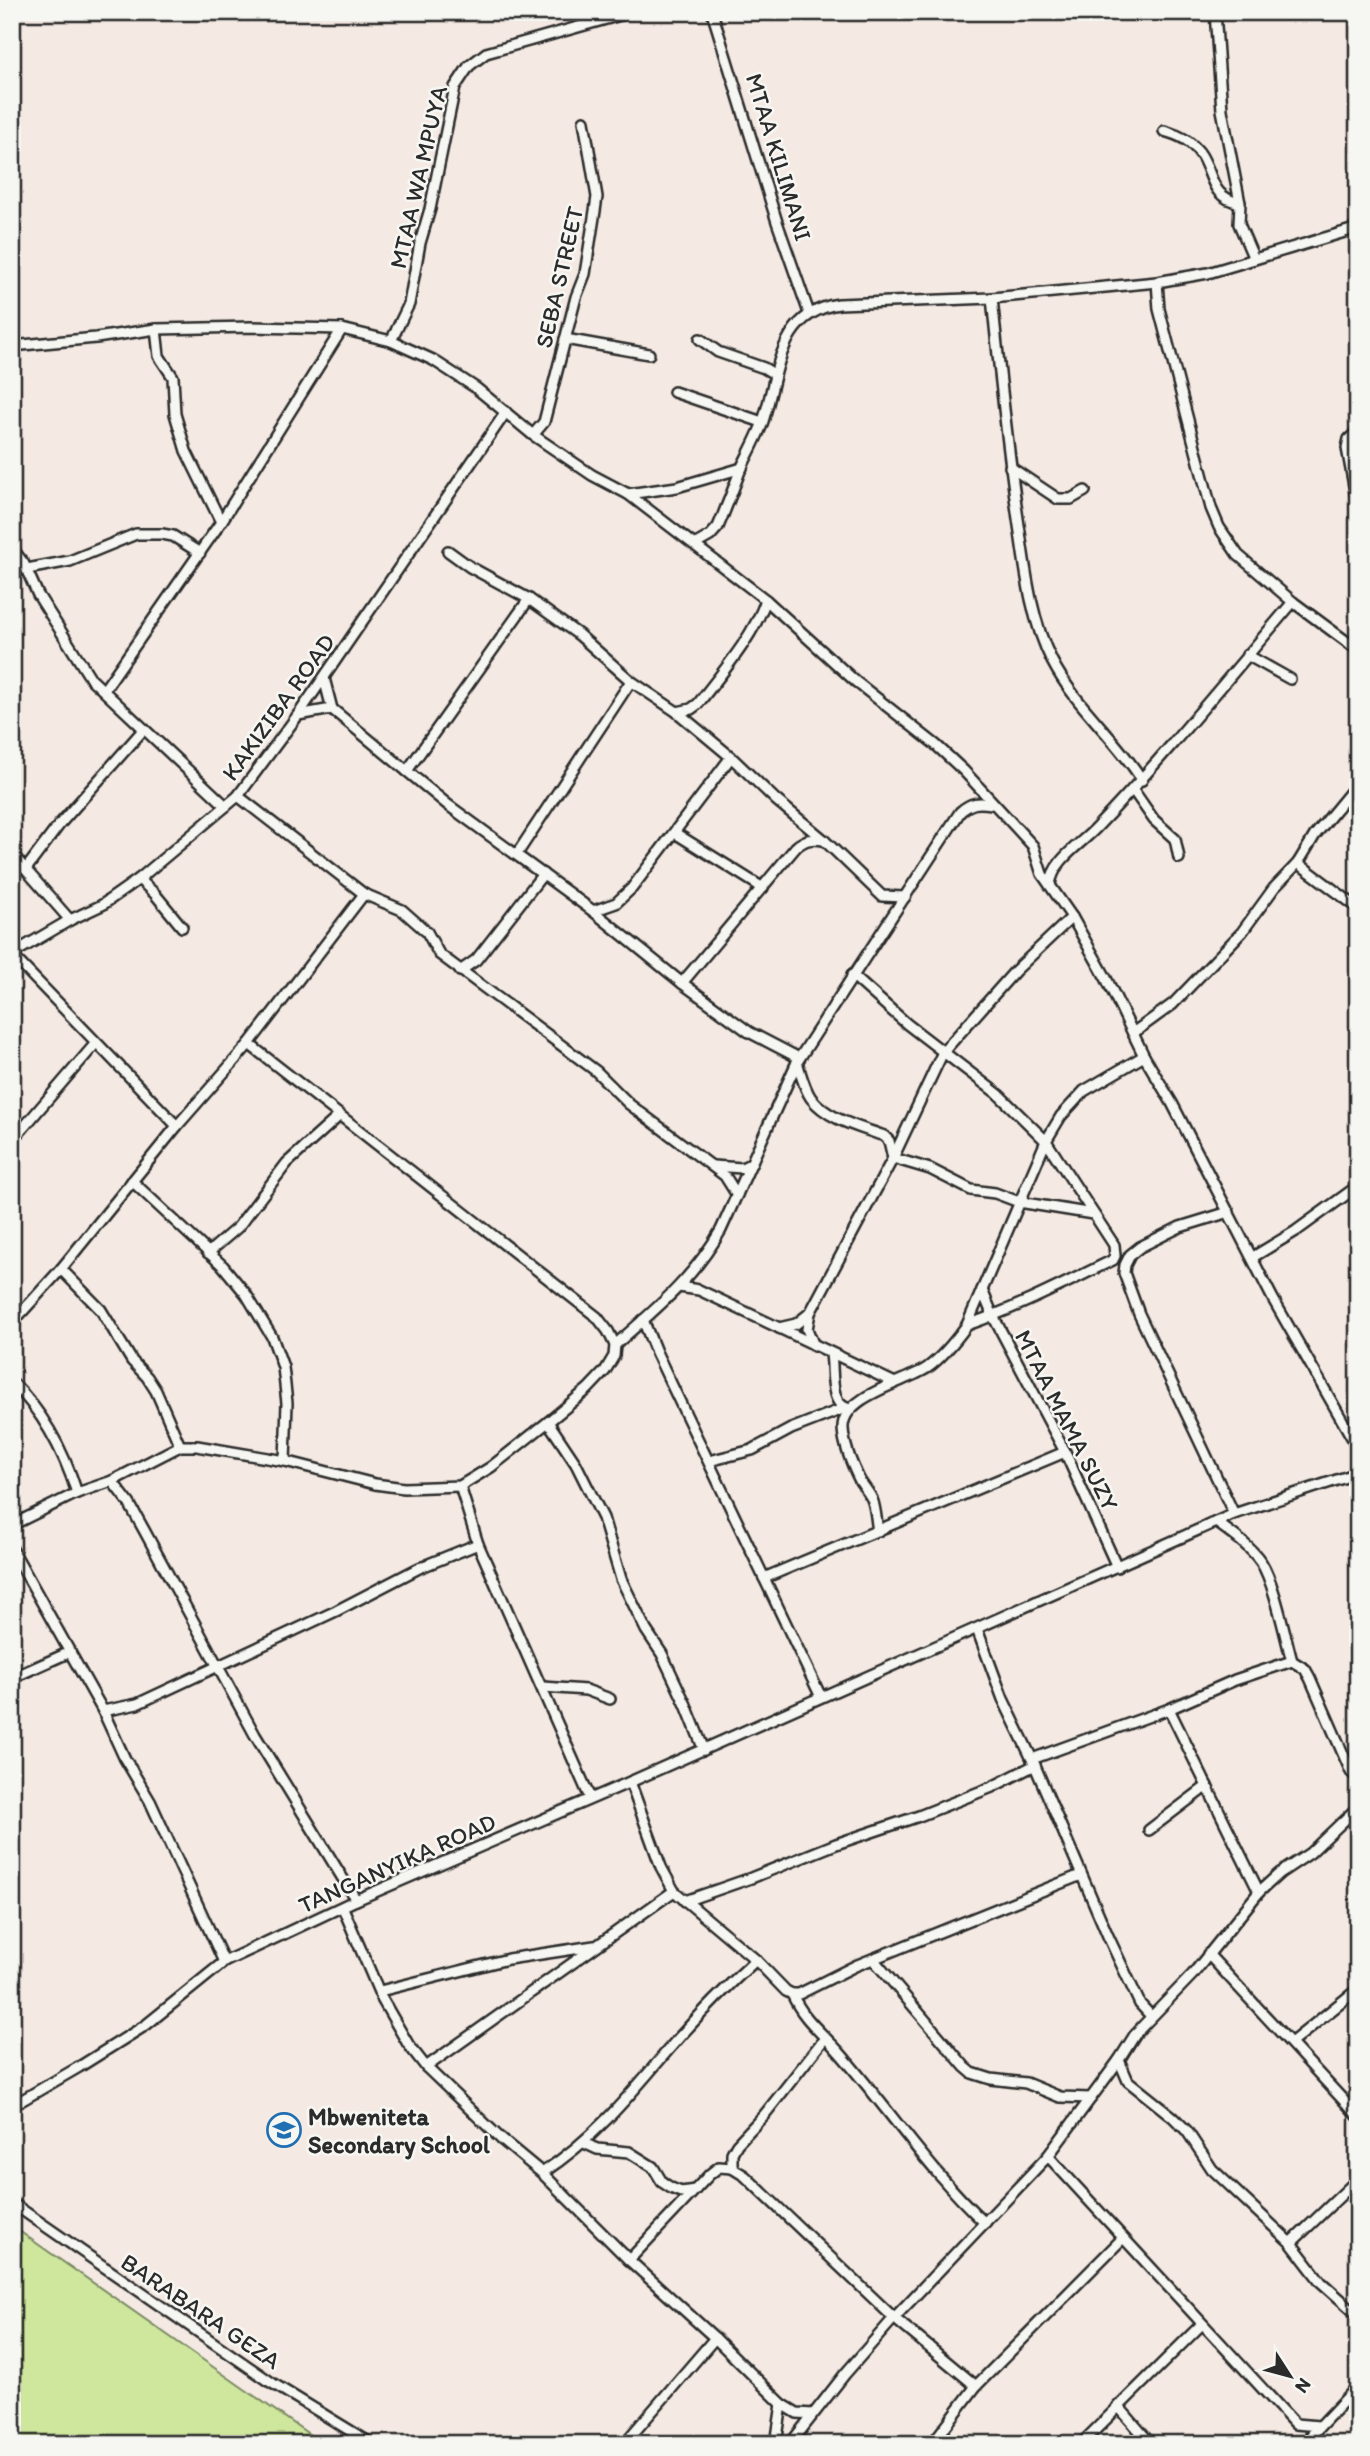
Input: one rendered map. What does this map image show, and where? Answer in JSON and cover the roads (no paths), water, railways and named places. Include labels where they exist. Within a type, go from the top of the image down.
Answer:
[{"type":"street","name":"MTAA WA MPUYA","points":[[391,341],[409,304],[455,87],[469,66],[486,53],[631,12]]},
{"type":"street","name":"MTAA KILIMANI","points":[[712,12],[778,222],[810,313]]},
{"type":"street","points":[[1215,12],[1222,110],[1240,203],[1239,224],[1254,259]]},
{"type":"street","name":"SEBA STREET","points":[[533,435],[544,422],[585,274],[597,197],[584,121]]},
{"type":"street","points":[[1164,131],[1181,136],[1195,148],[1201,155],[1216,191],[1240,203]]},
{"type":"street","points":[[696,544],[710,536],[718,527],[762,422],[774,374],[785,345],[800,322],[821,306],[992,298],[1157,282],[1208,273],[1358,228]]},
{"type":"street","points":[[1157,282],[1160,309],[1211,508],[1219,527],[1238,555],[1293,602],[1358,650]]},
{"type":"street","points":[[992,298],[1010,467],[1027,578],[1042,640],[1052,663],[1089,717],[1131,762],[1142,780]]},
{"type":"street","points":[[12,346],[156,330],[251,327],[342,329],[391,341],[432,360],[476,388],[533,435],[592,475],[628,494],[766,600],[855,681],[936,745],[964,771],[1033,846],[1042,874],[1072,917],[1106,978],[1144,1056],[1172,1103],[1273,1299],[1358,1448]]},
{"type":"street","points":[[104,690],[221,522],[342,329]]},
{"type":"street","points":[[156,330],[159,356],[173,377],[175,414],[186,451],[221,522]]},
{"type":"street","points":[[699,339],[718,352],[774,374]]},
{"type":"street","points":[[565,340],[649,354]]},
{"type":"street","points":[[674,393],[762,422]]},
{"type":"street","name":"KAKIZIBA ROAD","points":[[12,955],[70,920],[102,905],[139,880],[238,796],[324,678],[506,412]]},
{"type":"street","points":[[1358,431],[1349,439],[1347,448],[1358,508]]},
{"type":"street","points":[[1010,467],[1058,499],[1071,499],[1085,491]]},
{"type":"street","points":[[628,494],[677,487],[742,468]]},
{"type":"street","points":[[26,569],[70,561],[136,534],[173,536],[200,553]]},
{"type":"street","points":[[12,548],[91,679],[226,806]]},
{"type":"street","points":[[448,551],[470,567],[529,599],[579,635],[631,681],[677,712],[824,840],[882,895],[892,916]]},
{"type":"street","points":[[407,771],[529,599]]},
{"type":"street","points":[[677,712],[691,709],[698,704],[744,643],[760,618],[766,600]]},
{"type":"street","points":[[1050,884],[1051,875],[1058,864],[1082,844],[1142,780],[1293,602]]},
{"type":"street","points":[[1247,655],[1290,679]]},
{"type":"street","points":[[324,678],[332,709],[448,805],[593,911],[682,984],[749,1032],[798,1060],[811,1098],[834,1116],[884,1136],[894,1158]]},
{"type":"street","points":[[517,854],[631,681]]},
{"type":"street","points":[[298,715],[332,709]]},
{"type":"street","points":[[26,869],[59,825],[144,729]]},
{"type":"street","points":[[593,911],[617,903],[632,888],[731,757]]},
{"type":"street","points":[[1133,1033],[1173,1004],[1242,932],[1358,783]]},
{"type":"street","points":[[1133,790],[1154,820],[1175,839],[1179,858]]},
{"type":"street","points":[[238,796],[364,894],[402,910],[427,932],[439,954],[596,1072],[629,1104],[724,1176],[737,1195]]},
{"type":"street","points":[[615,1345],[679,1287],[707,1254],[737,1195],[798,1060],[960,812],[976,802],[992,804]]},
{"type":"street","points":[[675,833],[762,888]]},
{"type":"street","points":[[682,984],[804,841],[814,838],[824,840]]},
{"type":"street","points":[[12,854],[70,920]]},
{"type":"street","points":[[1038,860],[1058,864]]},
{"type":"street","points":[[1298,863],[1358,908]]},
{"type":"street","points":[[460,971],[476,960],[543,874]]},
{"type":"street","points":[[139,880],[155,894],[182,927]]},
{"type":"street","points":[[12,1323],[61,1269],[177,1126],[249,1044],[364,894]]},
{"type":"street","points":[[882,895],[905,897]]},
{"type":"street","points":[[814,1346],[807,1329],[810,1313],[894,1158],[943,1052],[1016,971],[1072,917]]},
{"type":"street","points":[[12,955],[177,1126]]},
{"type":"street","points":[[852,975],[943,1052],[998,1094],[1046,1141],[1114,1245],[1113,1260],[993,1316],[967,1325]]},
{"type":"street","points":[[12,1141],[96,1043]]},
{"type":"street","points":[[12,1525],[77,1493],[112,1481],[180,1447],[197,1447],[285,1461],[375,1485],[404,1488],[460,1486],[491,1467],[588,1389],[605,1371],[614,1356],[615,1345],[597,1317],[249,1044]]},
{"type":"street","points":[[709,1461],[752,1450],[791,1429],[849,1409],[893,1382],[914,1376],[929,1367],[967,1325],[1046,1141],[1061,1116],[1084,1091],[1144,1056]]},
{"type":"street","points":[[208,1253],[238,1227],[287,1163],[339,1116]]},
{"type":"street","points":[[894,1158],[930,1169],[971,1190],[995,1193],[1019,1202],[1093,1214]]},
{"type":"street","points":[[712,1166],[742,1168],[752,1163]]},
{"type":"street","points":[[132,1181],[223,1266],[246,1294],[272,1337],[283,1367],[288,1403],[285,1461]]},
{"type":"street","points":[[1253,1257],[1358,1186]]},
{"type":"street","points":[[1229,1212],[1180,1227],[1140,1247],[1130,1255],[1124,1273],[1139,1314],[1234,1514]]},
{"type":"street","points":[[61,1269],[101,1310],[126,1352],[147,1377],[156,1391],[180,1447]]},
{"type":"street","points":[[679,1287],[699,1290],[831,1355],[893,1382]]},
{"type":"street","name":"MTAA MAMA SUZY","points":[[982,1290],[1065,1452],[1117,1567]]},
{"type":"street","points":[[779,1328],[796,1324],[810,1313]]},
{"type":"street","points":[[643,1320],[821,1697]]},
{"type":"street","points":[[831,1355],[832,1379],[839,1402],[849,1409]]},
{"type":"street","points":[[12,1382],[47,1425],[68,1466],[77,1493]]},
{"type":"street","points":[[849,1409],[843,1430],[860,1481],[873,1500],[878,1531]]},
{"type":"street","points":[[548,1422],[576,1464],[603,1518],[621,1579],[646,1630],[662,1654],[704,1750]]},
{"type":"street","points":[[764,1578],[1065,1452]]},
{"type":"street","name":"TANGANYIKA ROAD","points":[[12,2106],[146,2025],[224,1962],[356,1900],[630,1783],[1234,1514],[1358,1473]]},
{"type":"street","points":[[112,1481],[128,1503],[220,1666],[255,1735],[356,1900]]},
{"type":"street","points":[[460,1486],[478,1544],[590,1798]]},
{"type":"street","points":[[1216,1522],[1261,1561],[1268,1576],[1292,1661],[1305,1669],[1351,1772],[1358,1778]]},
{"type":"street","points":[[103,1711],[137,1704],[336,1611],[411,1572],[478,1544]]},
{"type":"street","points":[[12,1549],[150,1801],[224,1962]]},
{"type":"street","points":[[976,1629],[1003,1699],[1081,1875],[1140,2004],[1151,2016]]},
{"type":"street","points":[[12,1678],[71,1653]]},
{"type":"street","points":[[685,1900],[919,1816],[992,1787],[1033,1762],[1235,1680],[1292,1661]]},
{"type":"street","points":[[542,1688],[586,1690],[610,1699]]},
{"type":"street","points":[[1169,1709],[1259,1892]]},
{"type":"street","points":[[630,1783],[674,1891],[792,1994],[807,2020],[838,2051],[959,2199],[985,2223]]},
{"type":"street","points":[[1149,1829],[1207,1786]]},
{"type":"street","points":[[790,2444],[894,2318],[1048,2156],[1136,2033],[1193,1974],[1259,1892],[1280,1873],[1310,1853],[1358,1807]]},
{"type":"street","points":[[792,1994],[806,1991],[873,1959],[1081,1875]]},
{"type":"street","points":[[426,2067],[674,1891]]},
{"type":"street","points":[[342,1908],[392,2018],[426,2067],[501,2139],[542,2173],[629,2260],[715,2338],[782,2404],[797,2413],[813,2414]]},
{"type":"street","points":[[380,1991],[508,1959],[599,1945]]},
{"type":"street","points":[[1208,1954],[1358,2116]]},
{"type":"street","points":[[873,1959],[972,2073],[991,2079],[1026,2083],[1060,2097],[1091,2098]]},
{"type":"street","points":[[542,2173],[584,2143],[626,2102],[720,1993],[756,1961]]},
{"type":"street","points":[[1291,2043],[1358,1989]]},
{"type":"street","points":[[732,2168],[737,2144],[765,2114],[825,2038]]},
{"type":"street","points":[[1119,2060],[1128,2081],[1187,2131],[1212,2169],[1291,2243],[1321,2282],[1358,2315]]},
{"type":"street","points":[[584,2143],[597,2149],[629,2152],[653,2168],[662,2182],[671,2188],[681,2192],[695,2190]]},
{"type":"street","points":[[1048,2156],[1295,2424],[1301,2444]]},
{"type":"street","points":[[629,2260],[719,2167],[732,2168],[745,2176],[894,2318],[976,2386]]},
{"type":"street","points":[[1291,2243],[1358,2179]]},
{"type":"street","name":"BARABARA GEZA","points":[[12,2203],[272,2383],[372,2444]]},
{"type":"street","points":[[932,2444],[976,2386],[1123,2238]]},
{"type":"street","points":[[1081,2444],[1202,2324]]},
{"type":"street","points":[[624,2444],[715,2338]]},
{"type":"street","points":[[1301,2444],[1358,2386]]},
{"type":"street","points":[[776,2444],[782,2404]]},
{"type":"street","points":[[1118,2406],[1151,2444]]},
{"type":"street","points":[[1295,2424],[1319,2426]]},
{"type":"place","name":"Mbweniteta Secondary School","points":[[284,2130]]}]
